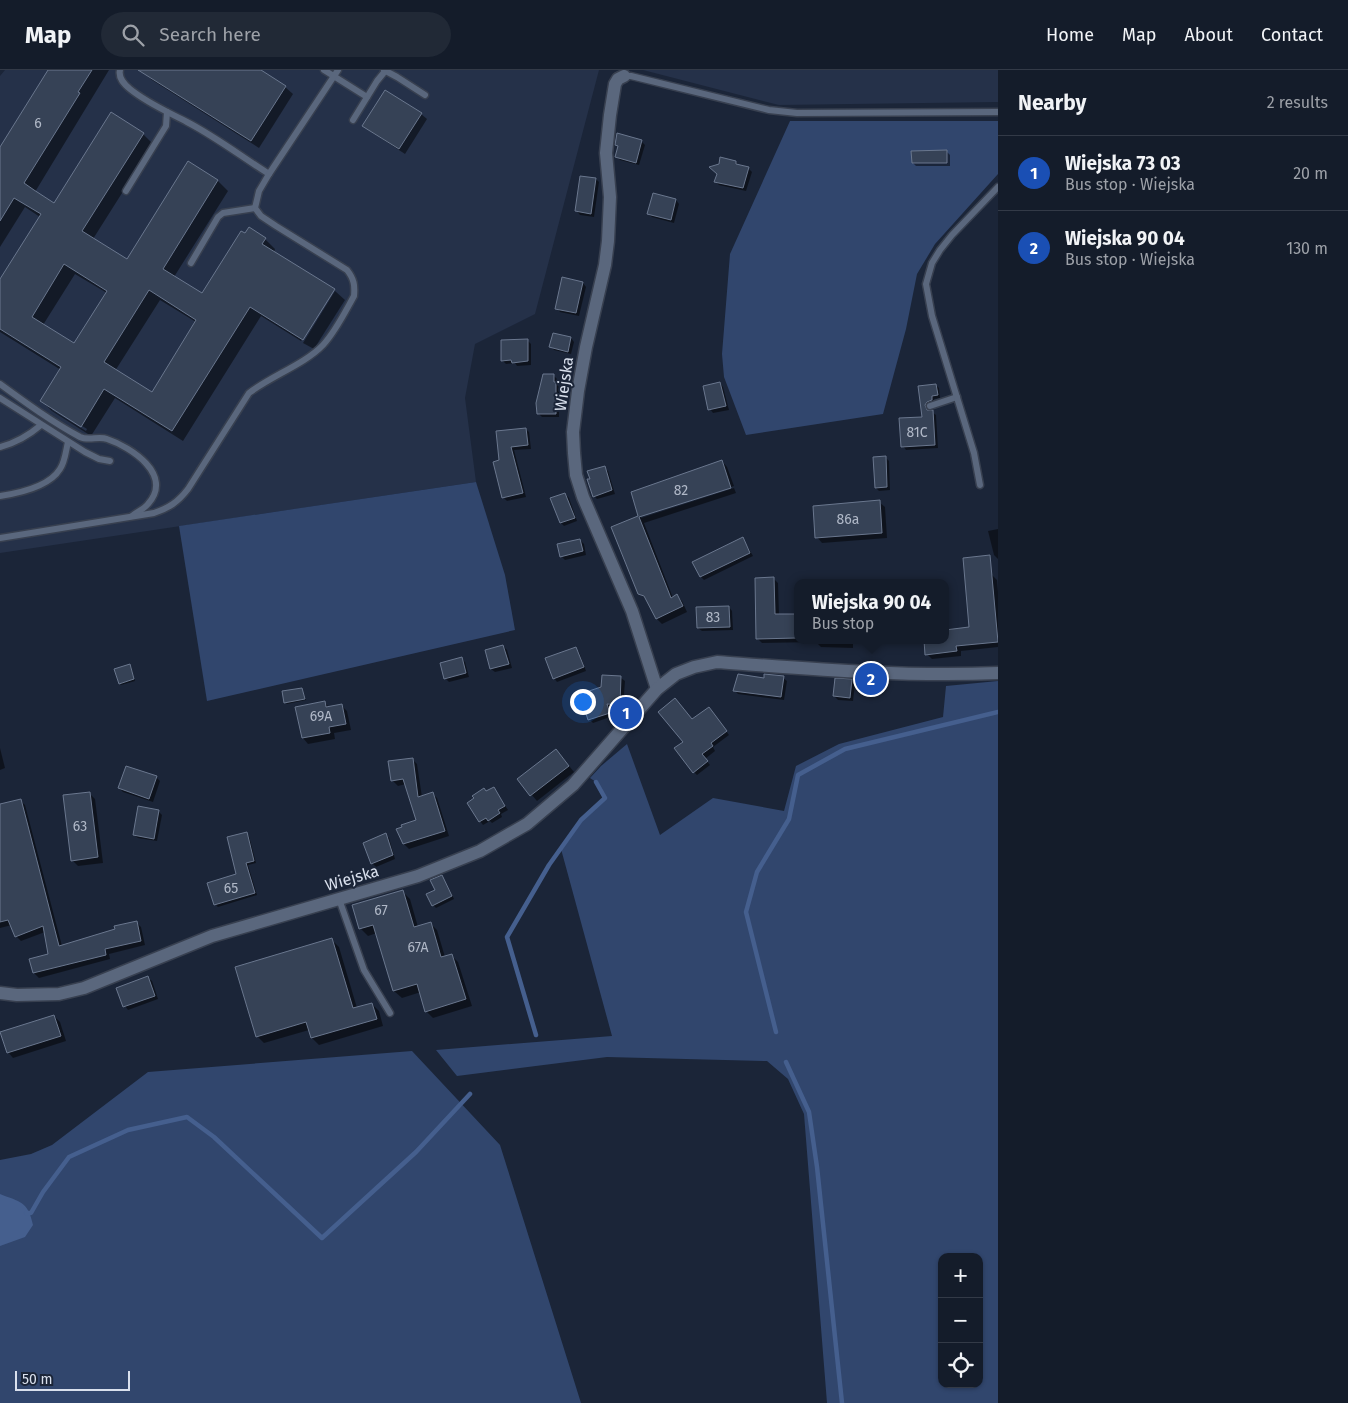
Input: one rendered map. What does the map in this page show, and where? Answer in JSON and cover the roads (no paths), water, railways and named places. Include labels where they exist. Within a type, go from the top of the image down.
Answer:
[{"type":"street","name":"Wiejska","points":[[624,76],[618,79],[615,84],[610,115],[606,153],[610,197],[608,241],[605,265],[578,391],[573,432],[574,453],[576,475],[583,497],[632,610],[657,689]]},
{"type":"street","name":"Wiejska","points":[[0,993],[17,995],[59,994],[84,988],[212,936],[418,876],[480,851],[528,824],[573,785],[657,689],[676,674],[694,667],[717,662],[878,674],[998,673]]},
{"type":"lane","points":[[120,70],[119,74],[122,81],[130,90],[188,122],[269,174]]},
{"type":"lane","points":[[324,70],[367,97]]},
{"type":"lane","points":[[255,208],[259,191],[269,174],[338,70]]},
{"type":"lane","points":[[353,120],[385,70],[425,95]]},
{"type":"lane","points":[[624,76],[631,76],[769,110],[797,113],[998,112]]},
{"type":"lane","points":[[126,191],[162,134],[166,126],[167,112]]},
{"type":"lane","points":[[980,485],[974,453],[932,316],[926,284],[932,262],[940,250],[998,187]]},
{"type":"lane","points":[[191,263],[218,217],[223,213],[255,208]]},
{"type":"lane","points":[[0,538],[154,513],[169,508],[180,500],[249,393],[262,383],[312,355],[323,345],[354,296],[353,278],[347,270],[261,216],[255,208]]},
{"type":"lane","points":[[0,384],[83,439],[105,438],[134,453],[148,463],[156,483],[154,493],[148,504],[132,516]]},
{"type":"lane","points":[[930,406],[958,397]]},
{"type":"lane","points":[[0,398],[68,442],[98,459],[110,461]]},
{"type":"lane","points":[[0,447],[28,436],[41,425]]},
{"type":"lane","points":[[0,496],[42,484],[55,476],[62,467],[68,442]]},
{"type":"lane","points":[[339,899],[364,970],[390,1013]]},
{"type":"waterway","points":[[776,1032],[746,912],[757,872],[789,819],[798,775],[845,749],[998,712]]},
{"type":"waterway","points":[[536,1035],[507,937],[549,865],[581,820],[605,798],[596,782]]},
{"type":"waterway","points":[[786,1062],[809,1112],[817,1167],[842,1403]]},
{"type":"waterway","points":[[26,1213],[31,1213],[43,1192],[69,1157],[128,1130],[187,1117],[214,1137],[322,1238],[416,1152],[470,1094]]},
{"type":"place","name":"Wiejska 90 04","points":[[871,679]]},
{"type":"place","name":"Wiejska 73 03","points":[[626,713]]}]
